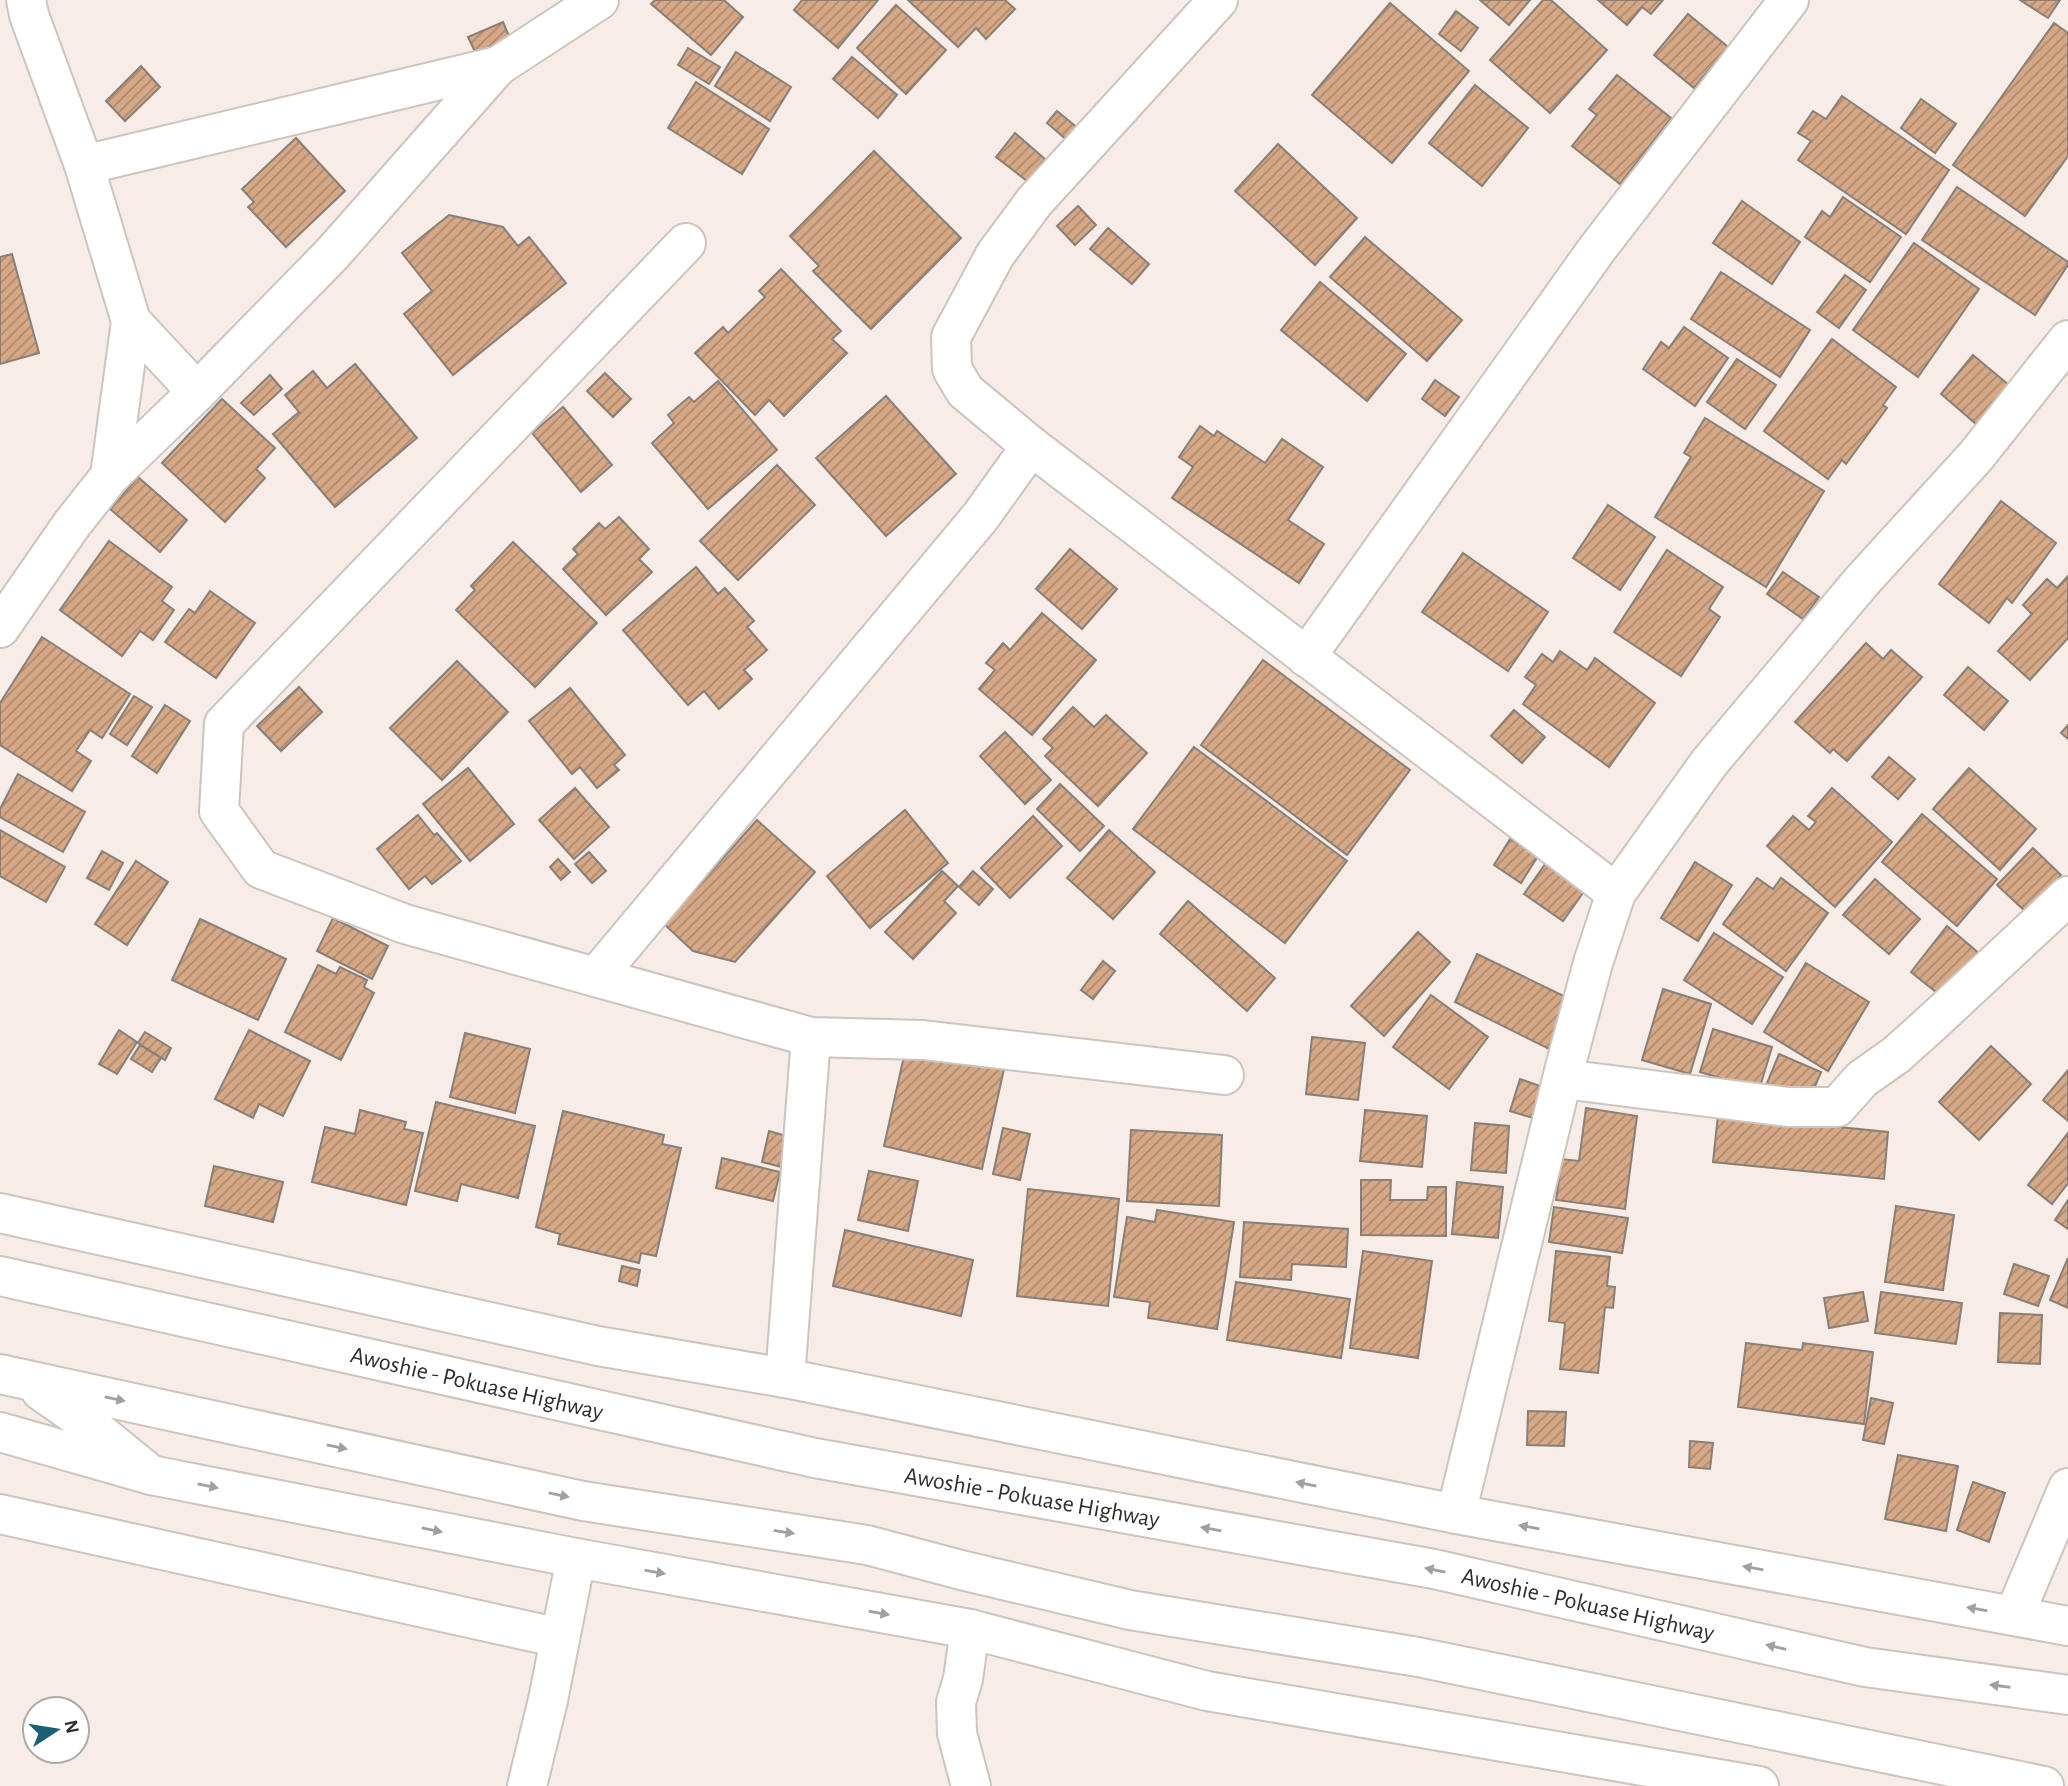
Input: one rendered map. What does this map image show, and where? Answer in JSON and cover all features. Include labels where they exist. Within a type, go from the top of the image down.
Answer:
[{"type":"street","points":[[26,0],[84,165],[131,321],[110,476]]},
{"type":"street","points":[[0,628],[72,524],[110,476],[197,392],[332,254],[498,66],[599,0]]},
{"type":"street","points":[[1218,0],[1034,202],[995,255],[951,337],[952,369],[965,391],[1031,446],[1616,892]]},
{"type":"street","points":[[1306,657],[1597,249],[1789,0]]},
{"type":"street","points":[[84,165],[498,66]]},
{"type":"street","points":[[686,243],[224,724],[219,811],[261,869],[405,924],[811,1037],[923,1040],[1224,1075]]},
{"type":"street","points":[[131,321],[197,392]]},
{"type":"street","points":[[1456,1514],[1563,1079],[1593,963],[1616,892],[1709,763],[1862,581],[1976,456],[2068,340]]},
{"type":"street","points":[[596,977],[981,516],[1031,446]]},
{"type":"street","points":[[1563,1079],[1788,1107],[1837,1107],[1862,1079],[1896,1055],[2068,896]]},
{"type":"street","points":[[785,1378],[811,1037]]},
{"type":"street","points":[[0,1213],[598,1346],[785,1378],[1456,1514],[2068,1626]]},
{"type":"street","name":"Awoshie - Pokuase Highway","points":[[0,1276],[815,1458],[1434,1569],[1865,1667],[2068,1695]]},
{"type":"street","points":[[12,1377],[92,1426],[151,1475]]},
{"type":"street","points":[[12,1377],[583,1501],[867,1545],[1130,1610],[1418,1657],[2044,1786]]},
{"type":"street","points":[[0,1432],[151,1475],[576,1558],[970,1629],[1207,1691],[1759,1786]]},
{"type":"street","points":[[2014,1616],[2068,1488]]},
{"type":"street","points":[[0,1514],[560,1638]]},
{"type":"street","points":[[527,1786],[548,1700],[576,1558]]},
{"type":"street","points":[[970,1629],[963,1679],[956,1702],[957,1733],[971,1786]]},
{"type":"building","points":[[655,0],[724,0],[743,17],[711,55],[651,4]]},
{"type":"building","points":[[802,0],[878,0],[838,48],[794,10]]},
{"type":"building","points":[[908,0],[1005,0],[1015,9],[986,39],[976,28],[958,47]]},
{"type":"building","points":[[1480,0],[1530,0],[1509,25]]},
{"type":"building","points":[[1543,0],[1551,0],[1607,50],[1550,113],[1490,60]]},
{"type":"building","points":[[1598,0],[1663,0],[1651,14],[1642,7],[1627,25]]},
{"type":"building","points":[[2020,0],[2060,0],[2048,18]]},
{"type":"building","points":[[1390,3],[1469,71],[1392,163],[1312,95]]},
{"type":"building","points":[[896,5],[946,50],[906,94],[857,48]]},
{"type":"building","points":[[1456,11],[1478,28],[1461,51],[1439,34]]},
{"type":"building","points":[[1688,14],[1728,47],[1694,88],[1654,55]]},
{"type":"building","points":[[503,22],[511,41],[477,56],[468,37]]},
{"type":"building","points":[[2054,23],[2068,33],[2068,156],[2025,216],[1953,165]]},
{"type":"building","points":[[688,48],[720,67],[709,84],[678,65]]},
{"type":"building","points":[[736,52],[791,87],[770,121],[715,86]]},
{"type":"building","points":[[852,57],[897,95],[878,118],[833,79]]},
{"type":"building","points":[[141,66],[160,87],[125,121],[106,101]]},
{"type":"building","points":[[1617,75],[1671,118],[1620,184],[1572,146],[1597,115],[1589,109]]},
{"type":"building","points":[[696,82],[769,129],[742,174],[668,128]]},
{"type":"building","points":[[1475,85],[1528,128],[1482,186],[1429,143]]},
{"type":"building","points":[[1842,96],[1949,170],[1906,234],[1798,160],[1811,141],[1798,133],[1813,111],[1826,119]]},
{"type":"building","points":[[1921,99],[1956,124],[1935,153],[1901,128]]},
{"type":"building","points":[[1057,111],[1079,129],[1068,141],[1047,123]]},
{"type":"building","points":[[1015,133],[1045,159],[1027,181],[996,157]]},
{"type":"building","points":[[296,138],[345,191],[286,247],[248,207],[254,202],[242,189]]},
{"type":"building","points":[[1278,144],[1357,218],[1315,265],[1235,191]]},
{"type":"building","points":[[874,151],[961,238],[871,329],[813,271],[819,266],[790,236]]},
{"type":"building","points":[[1957,187],[2068,262],[2035,315],[1922,240]]},
{"type":"building","points":[[1843,197],[1901,237],[1870,282],[1805,237],[1822,211],[1830,217]]},
{"type":"building","points":[[1742,201],[1800,242],[1772,284],[1713,243]]},
{"type":"building","points":[[1078,206],[1096,225],[1075,245],[1057,226]]},
{"type":"building","points":[[449,215],[503,227],[518,246],[529,237],[566,283],[453,375],[404,314],[432,291],[402,253]]},
{"type":"building","points":[[1108,228],[1149,264],[1132,284],[1090,249]]},
{"type":"building","points":[[1365,237],[1462,320],[1427,361],[1330,277]]},
{"type":"building","points":[[1914,243],[1979,289],[1918,377],[1853,330]]},
{"type":"building","points":[[12,254],[39,353],[0,364],[0,257]]},
{"type":"building","points":[[781,269],[841,331],[832,339],[847,353],[784,416],[769,400],[755,415],[695,353],[723,327],[728,333],[765,297],[759,291]]},
{"type":"building","points":[[1721,272],[1810,330],[1780,377],[1691,319]]},
{"type":"building","points":[[1845,275],[1866,290],[1839,328],[1817,312]]},
{"type":"building","points":[[1320,282],[1406,354],[1367,401],[1281,330]]},
{"type":"building","points":[[1684,327],[1728,358],[1695,406],[1643,369],[1661,342],[1669,348]]},
{"type":"building","points":[[1832,339],[1896,387],[1883,405],[1887,408],[1846,464],[1842,460],[1828,479],[1764,431]]},
{"type":"building","points":[[1973,355],[2009,385],[1976,424],[1941,394]]},
{"type":"building","points":[[1737,359],[1776,385],[1745,429],[1707,402]]},
{"type":"building","points":[[355,364],[417,438],[335,507],[273,434],[299,412],[285,395],[313,371],[327,388]]},
{"type":"building","points":[[605,373],[631,399],[613,417],[587,391]]},
{"type":"building","points":[[270,375],[282,389],[254,415],[241,403]]},
{"type":"building","points":[[1435,380],[1459,397],[1445,416],[1422,399]]},
{"type":"building","points":[[718,381],[777,450],[708,509],[652,443],[674,423],[668,415],[689,397],[694,402]]},
{"type":"building","points":[[886,396],[956,474],[886,536],[816,458]]},
{"type":"building","points":[[222,399],[275,448],[256,469],[265,478],[225,522],[162,463]]},
{"type":"building","points":[[563,407],[612,465],[581,492],[532,433]]},
{"type":"building","points":[[1705,418],[1824,491],[1766,587],[1655,517],[1691,457],[1684,453]]},
{"type":"building","points":[[1200,426],[1214,436],[1217,431],[1265,463],[1282,439],[1323,467],[1288,520],[1324,544],[1299,583],[1172,498],[1193,467],[1179,457]]},
{"type":"building","points":[[777,465],[815,505],[738,580],[700,541]]},
{"type":"building","points":[[138,477],[187,520],[160,552],[110,509]]},
{"type":"building","points":[[2001,501],[2056,543],[2012,603],[2007,598],[1989,623],[1939,584]]},
{"type":"building","points":[[1608,505],[1655,537],[1620,590],[1573,558]]},
{"type":"building","points":[[619,517],[649,549],[639,559],[652,572],[606,615],[563,569],[578,554],[573,549],[599,523],[605,529]]},
{"type":"building","points":[[109,541],[172,587],[162,601],[174,610],[153,640],[140,631],[122,656],[60,610]]},
{"type":"building","points":[[513,542],[597,623],[535,687],[456,610],[475,590],[471,586]]},
{"type":"building","points":[[1070,549],[1117,589],[1082,629],[1036,589]]},
{"type":"building","points":[[1667,550],[1723,587],[1709,609],[1720,617],[1681,676],[1614,632]]},
{"type":"building","points":[[1463,553],[1548,612],[1508,671],[1422,612]]},
{"type":"building","points":[[696,567],[718,594],[725,588],[754,621],[747,627],[767,650],[744,670],[752,679],[719,709],[704,691],[688,705],[623,630]]},
{"type":"building","points":[[1783,572],[1819,597],[1803,619],[1767,594]]},
{"type":"building","points":[[2068,576],[2068,638],[2030,680],[1998,651],[2032,614],[2023,605],[2047,579],[2057,588]]},
{"type":"building","points":[[210,591],[255,623],[216,678],[165,642],[189,609],[195,613]]},
{"type":"building","points":[[1042,613],[1096,660],[1032,735],[979,689],[995,670],[986,663],[1003,643],[1010,650]]},
{"type":"building","points":[[42,637],[130,694],[102,738],[90,730],[76,751],[91,761],[72,791],[0,745],[0,703]]},
{"type":"building","points":[[1866,643],[1883,659],[1891,650],[1922,677],[1847,761],[1833,749],[1830,753],[1795,722]]},
{"type":"building","points":[[1560,651],[1587,670],[1595,658],[1655,703],[1609,767],[1523,704],[1536,685],[1525,677],[1542,654],[1553,662]]},
{"type":"building","points":[[1263,660],[1410,770],[1347,855],[1201,745]]},
{"type":"building","points":[[457,661],[508,712],[442,780],[390,728]]},
{"type":"building","points":[[1968,667],[2008,701],[1984,730],[1944,695]]},
{"type":"building","points":[[299,687],[322,712],[281,751],[257,726]]},
{"type":"building","points":[[570,688],[625,755],[614,765],[619,770],[597,788],[580,767],[572,774],[529,721]]},
{"type":"building","points":[[134,696],[152,707],[127,745],[110,734]]},
{"type":"building","points":[[165,705],[190,721],[157,773],[132,756]]},
{"type":"building","points":[[1073,707],[1094,727],[1106,715],[1147,753],[1098,806],[1045,756],[1053,748],[1043,739]]},
{"type":"building","points":[[1514,710],[1545,737],[1522,763],[1491,736]]},
{"type":"building","points":[[2068,725],[2068,739],[2061,733]]},
{"type":"building","points":[[1005,732],[1051,780],[1025,804],[980,756]]},
{"type":"building","points":[[1194,747],[1347,861],[1285,943],[1133,829]]},
{"type":"building","points":[[1889,757],[1915,779],[1898,799],[1872,777]]},
{"type":"building","points":[[468,768],[514,824],[470,861],[423,804]]},
{"type":"building","points":[[1969,768],[2036,829],[2000,870],[1933,809]]},
{"type":"building","points":[[18,774],[85,812],[63,852],[0,817],[0,809]]},
{"type":"building","points":[[1060,784],[1104,826],[1080,851],[1037,809]]},
{"type":"building","points":[[575,788],[609,827],[574,859],[539,820]]},
{"type":"building","points":[[1832,788],[1892,842],[1835,907],[1767,846],[1793,816],[1809,830],[1816,822],[1808,816]]},
{"type":"building","points":[[905,810],[948,863],[870,928],[827,876]]},
{"type":"building","points":[[1922,814],[1997,879],[1957,926],[1882,862]]},
{"type":"building","points":[[418,815],[461,861],[432,884],[425,876],[409,889],[377,849]]},
{"type":"building","points":[[1033,816],[1062,846],[1010,898],[981,868]]},
{"type":"building","points":[[757,820],[815,872],[735,962],[693,951],[664,924]]},
{"type":"building","points":[[0,830],[65,867],[46,902],[0,876]]},
{"type":"building","points":[[1109,830],[1155,872],[1113,919],[1067,878]]},
{"type":"building","points":[[1510,839],[1538,856],[1521,883],[1494,865]]},
{"type":"building","points":[[2033,848],[2061,875],[2026,912],[1997,885]]},
{"type":"building","points":[[102,851],[123,863],[109,890],[87,878]]},
{"type":"building","points":[[589,852],[606,871],[592,883],[575,864]]},
{"type":"building","points":[[558,859],[570,872],[561,880],[550,867]]},
{"type":"building","points":[[136,861],[168,882],[127,945],[95,924]]},
{"type":"building","points":[[1695,862],[1732,885],[1698,941],[1661,918]]},
{"type":"building","points":[[1546,863],[1585,890],[1563,921],[1524,894]]},
{"type":"building","points":[[942,871],[958,886],[944,901],[956,913],[913,959],[885,932]]},
{"type":"building","points":[[973,871],[993,889],[979,905],[959,887]]},
{"type":"building","points":[[1757,878],[1773,889],[1781,878],[1828,913],[1786,971],[1723,924]]},
{"type":"building","points":[[1875,879],[1920,919],[1889,954],[1843,915]]},
{"type":"building","points":[[1188,901],[1275,978],[1247,1011],[1160,934]]},
{"type":"building","points":[[333,918],[388,946],[372,979],[317,951]]},
{"type":"building","points":[[200,919],[286,959],[258,1020],[172,980]]},
{"type":"building","points":[[1947,926],[1981,955],[1946,1000],[1911,972]]},
{"type":"building","points":[[1418,932],[1450,962],[1384,1036],[1351,1006]]},
{"type":"building","points":[[1714,933],[1783,977],[1752,1024],[1684,980]]},
{"type":"building","points":[[1477,954],[1572,1000],[1549,1049],[1455,1002]]},
{"type":"building","points":[[1103,961],[1115,971],[1093,999],[1081,990]]},
{"type":"building","points":[[1806,963],[1869,1002],[1828,1071],[1764,1032]]},
{"type":"building","points":[[318,965],[336,974],[340,967],[367,980],[364,987],[374,993],[341,1060],[285,1032]]},
{"type":"building","points":[[1663,989],[1711,1004],[1690,1074],[1642,1060]]},
{"type":"building","points":[[1431,995],[1488,1037],[1449,1089],[1393,1047]]},
{"type":"building","points":[[1713,1029],[1772,1047],[1759,1090],[1700,1072]]},
{"type":"building","points":[[119,1030],[137,1042],[117,1074],[99,1064]]},
{"type":"building","points":[[249,1030],[310,1061],[283,1116],[259,1104],[253,1118],[215,1099]]},
{"type":"building","points":[[145,1032],[171,1048],[165,1060],[138,1043]]},
{"type":"building","points":[[465,1033],[530,1049],[515,1113],[450,1097]]},
{"type":"building","points":[[1312,1037],[1365,1043],[1358,1100],[1306,1094]]},
{"type":"building","points":[[140,1045],[161,1058],[152,1072],[131,1059]]},
{"type":"building","points":[[1991,1046],[2031,1084],[1979,1140],[1939,1102]]},
{"type":"building","points":[[906,1047],[1004,1069],[982,1169],[884,1146]]},
{"type":"building","points":[[1779,1054],[1821,1072],[1809,1101],[1767,1083]]},
{"type":"building","points":[[2068,1070],[2068,1121],[2043,1100]]},
{"type":"building","points":[[1520,1079],[1546,1088],[1536,1119],[1510,1111]]},
{"type":"building","points":[[436,1102],[535,1126],[518,1198],[461,1184],[457,1201],[415,1191]]},
{"type":"building","points":[[1586,1108],[1637,1116],[1625,1209],[1556,1200],[1562,1159],[1579,1161]]},
{"type":"building","points":[[360,1110],[406,1122],[404,1129],[423,1133],[406,1205],[312,1182],[325,1127],[355,1134]]},
{"type":"building","points":[[1365,1110],[1427,1116],[1422,1167],[1360,1161]]},
{"type":"building","points":[[563,1111],[664,1135],[662,1144],[681,1148],[656,1256],[641,1253],[639,1263],[558,1244],[560,1234],[536,1227]]},
{"type":"building","points":[[1718,1115],[1888,1132],[1884,1179],[1713,1162]]},
{"type":"building","points":[[1475,1123],[1509,1126],[1506,1173],[1471,1170]]},
{"type":"building","points":[[1003,1128],[1030,1134],[1020,1180],[993,1174]]},
{"type":"building","points":[[1131,1130],[1222,1135],[1219,1206],[1127,1201]]},
{"type":"building","points":[[769,1131],[793,1138],[785,1168],[762,1162]]},
{"type":"building","points":[[2068,1133],[2068,1183],[2052,1204],[2028,1185]]},
{"type":"building","points":[[722,1158],[780,1172],[773,1201],[716,1188]]},
{"type":"building","points":[[214,1166],[283,1182],[273,1222],[205,1206]]},
{"type":"building","points":[[869,1171],[918,1181],[908,1231],[858,1220]]},
{"type":"building","points":[[1361,1180],[1391,1180],[1390,1200],[1427,1200],[1428,1187],[1446,1187],[1446,1236],[1361,1235]]},
{"type":"building","points":[[1457,1182],[1503,1187],[1498,1238],[1452,1234]]},
{"type":"building","points":[[1028,1189],[1119,1199],[1108,1306],[1017,1296]]},
{"type":"building","points":[[2068,1200],[2068,1229],[2055,1220]]},
{"type":"building","points":[[1896,1206],[1954,1215],[1943,1290],[1885,1282]]},
{"type":"building","points":[[1554,1207],[1628,1218],[1622,1253],[1549,1242]]},
{"type":"building","points":[[1157,1210],[1234,1222],[1217,1329],[1148,1318],[1150,1302],[1114,1297],[1127,1217],[1155,1222]]},
{"type":"building","points":[[1244,1222],[1348,1229],[1346,1267],[1292,1264],[1291,1280],[1240,1277]]},
{"type":"building","points":[[845,1230],[973,1260],[961,1316],[833,1286]]},
{"type":"building","points":[[1363,1251],[1432,1261],[1418,1358],[1350,1348]]},
{"type":"building","points":[[1556,1251],[1610,1257],[1607,1286],[1615,1287],[1613,1308],[1605,1307],[1598,1373],[1560,1369],[1565,1323],[1549,1321]]},
{"type":"building","points":[[2068,1258],[2068,1308],[2050,1300]]},
{"type":"building","points":[[2014,1264],[2049,1276],[2038,1306],[2004,1294]]},
{"type":"building","points":[[622,1266],[640,1270],[637,1286],[619,1281]]},
{"type":"building","points":[[1236,1282],[1350,1299],[1341,1358],[1227,1340]]},
{"type":"building","points":[[1863,1292],[1868,1321],[1829,1328],[1824,1298]]},
{"type":"building","points":[[1881,1292],[1962,1303],[1956,1344],[1875,1333]]},
{"type":"building","points":[[2000,1313],[2042,1315],[2040,1364],[1998,1362]]},
{"type":"building","points":[[1746,1343],[1802,1350],[1803,1343],[1873,1352],[1864,1424],[1738,1407]]},
{"type":"building","points":[[1871,1398],[1893,1403],[1884,1444],[1863,1440]]},
{"type":"building","points":[[1528,1411],[1566,1412],[1564,1446],[1527,1445]]},
{"type":"building","points":[[1690,1441],[1713,1443],[1710,1469],[1689,1467]]},
{"type":"building","points":[[1898,1455],[1958,1466],[1946,1531],[1885,1519]]},
{"type":"building","points":[[1973,1482],[2005,1493],[1989,1542],[1957,1530]]}]
